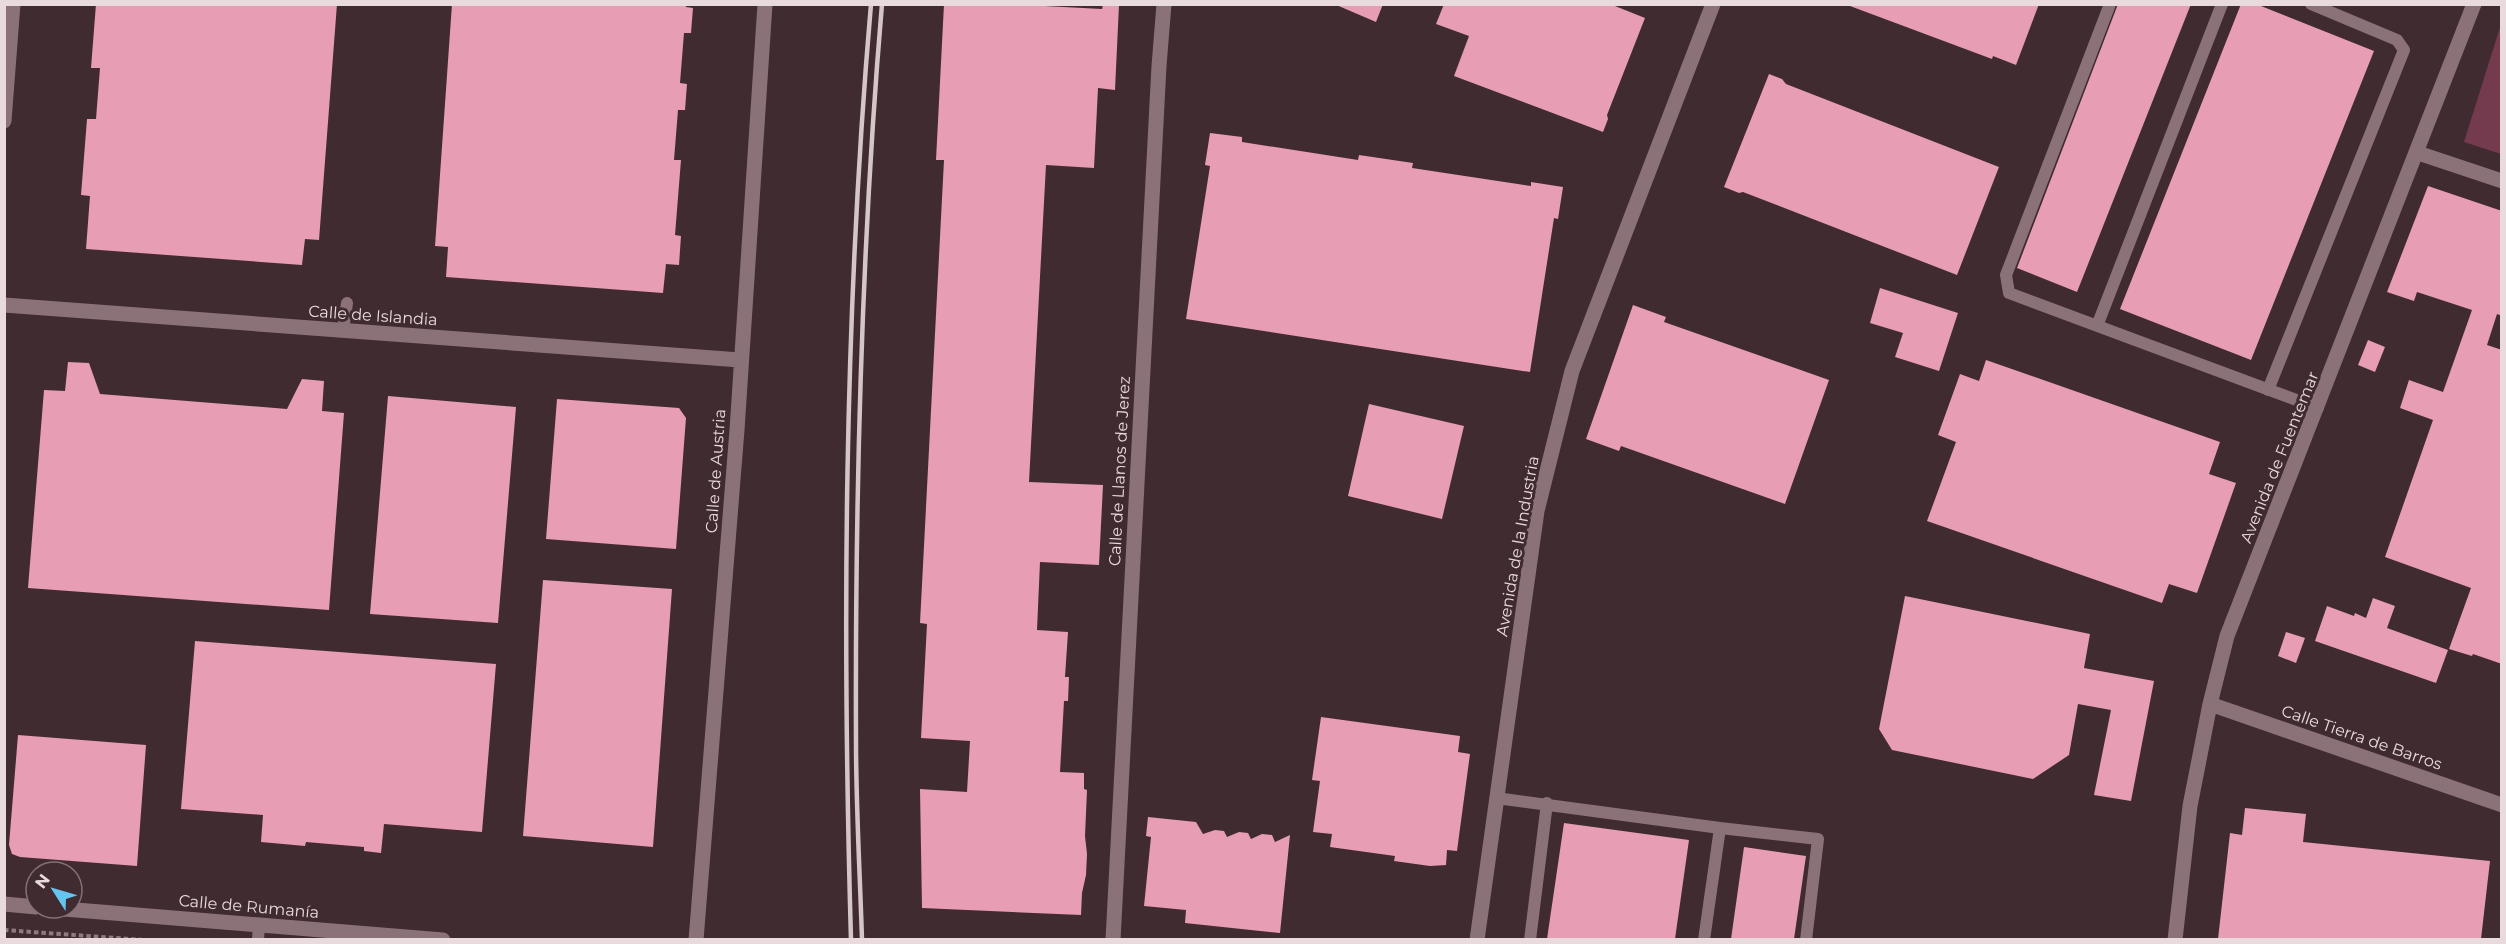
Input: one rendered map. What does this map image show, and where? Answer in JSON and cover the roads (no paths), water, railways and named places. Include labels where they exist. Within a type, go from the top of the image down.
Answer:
[{"type":"street","points":[[4,121],[13,4]]},
{"type":"street","name":"Calle de Austria","points":[[696,939],[737,430],[765,4]]},
{"type":"street","name":"Calle de Llanos de Jerez","points":[[1113,939],[1164,4]]},
{"type":"street","name":"Avenida de la Industria","points":[[1477,939],[1537,511],[1569,381],[1713,4]]},
{"type":"street","name":"Avenida de Fuentemar","points":[[2175,939],[2190,806],[2210,704],[2227,636],[2418,153],[2474,4]]},
{"type":"street","points":[[2418,153],[2502,181]]},
{"type":"street","name":"Calle de Islandia","points":[[4,305],[740,360]]},
{"type":"street","name":"Calle Tierra de Barros","points":[[2210,704],[2502,805]]},
{"type":"street","points":[[4,904],[24,906]]},
{"type":"street","name":"Calle de Rumanía","points":[[84,912],[258,932],[442,939]]},
{"type":"lane","points":[[2110,4],[2006,275],[2009,294],[2318,408]]},
{"type":"lane","points":[[2097,326],[2222,4]]},
{"type":"lane","points":[[2268,390],[2404,50],[2397,40],[2311,4]]},
{"type":"lane","points":[[343,330],[347,303]]},
{"type":"lane","points":[[1496,798],[1818,839],[1806,939]]},
{"type":"lane","points":[[1530,939],[1547,803]]},
{"type":"lane","points":[[1704,939],[1720,828]]},
{"type":"railway","points":[[851,940],[846,589],[850,355],[855,238],[871,4]]},
{"type":"railway","points":[[862,940],[856,767],[858,465],[864,280],[882,4]]}]
